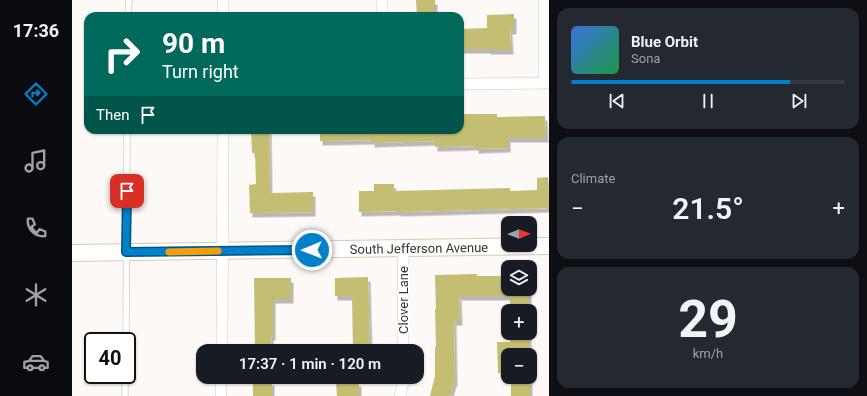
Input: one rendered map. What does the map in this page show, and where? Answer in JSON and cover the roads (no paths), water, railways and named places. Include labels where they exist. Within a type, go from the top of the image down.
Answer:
[{"type":"street","points":[[223,0],[223,12]]},
{"type":"street","points":[[382,0],[382,12]]},
{"type":"street","points":[[464,84],[547,83],[544,0]]},
{"type":"street","points":[[222,344],[223,134]]},
{"type":"street","name":"South Jefferson Avenue","points":[[72,253],[549,246]]},
{"type":"street","name":"Clover Lane","points":[[403,248],[403,344]]},
{"type":"street","points":[[221,396],[222,384]]},
{"type":"street","points":[[400,396],[403,384]]},
{"type":"lane","points":[[128,0],[128,12]]},
{"type":"lane","points":[[126,332],[128,134]]},
{"type":"lane","points":[[125,384],[125,396]]}]
